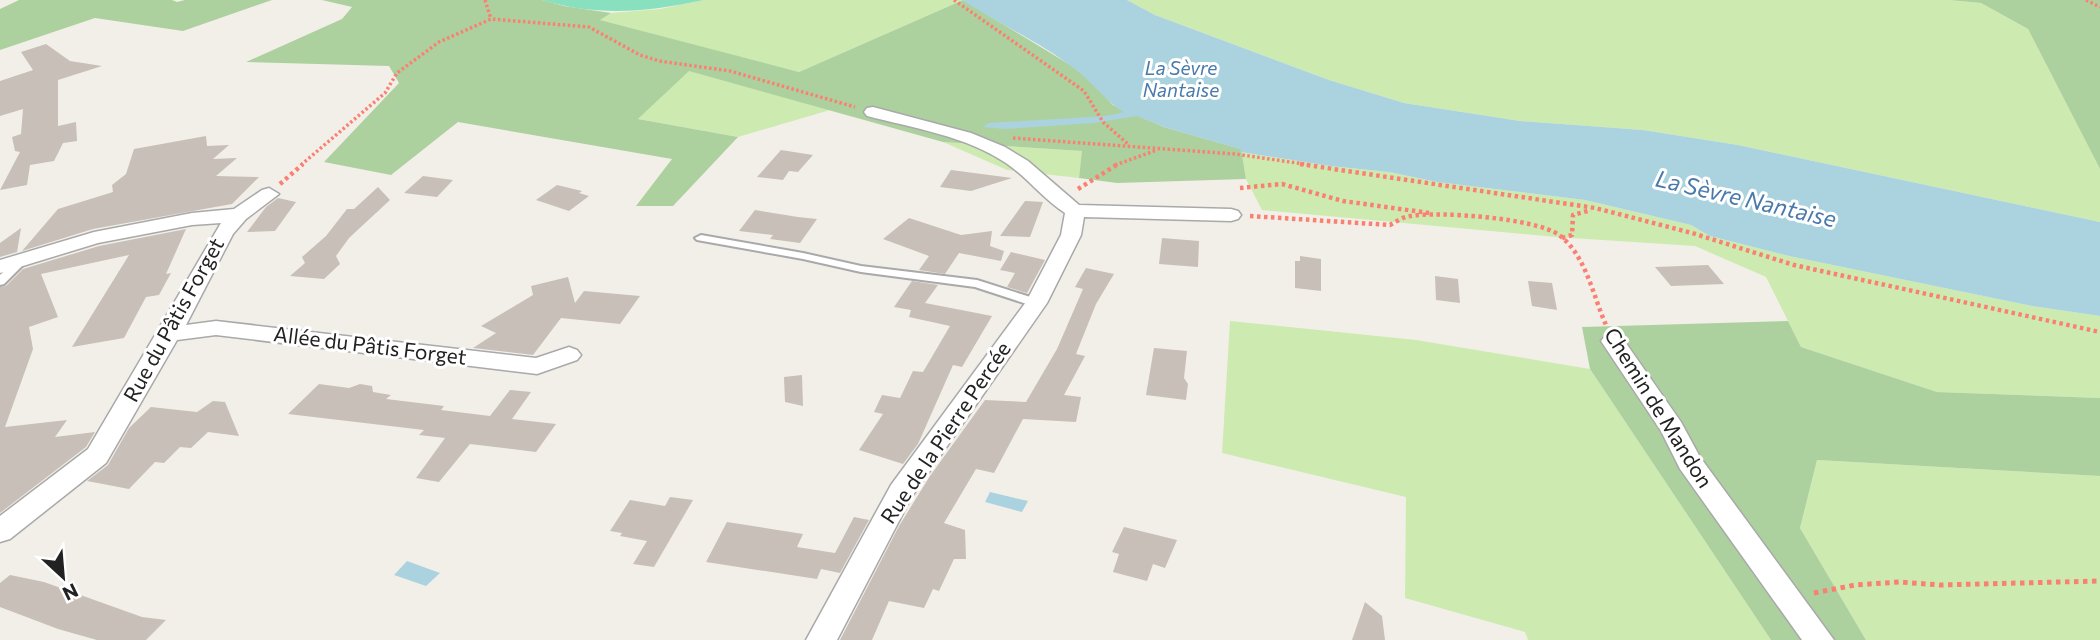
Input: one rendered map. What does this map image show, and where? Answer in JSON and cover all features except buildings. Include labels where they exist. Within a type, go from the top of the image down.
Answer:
[{"type":"street","points":[[873,112],[981,142],[1011,158],[1031,174],[1054,199],[1075,211],[1231,215]]},
{"type":"street","name":"Rue du Pâtis Forget","points":[[0,531],[97,456],[169,334],[224,232],[239,215],[269,194]]},
{"type":"street","name":"Rue de la Pierre Percée","points":[[821,640],[901,492],[1036,303],[1071,235],[1075,211]]},
{"type":"street","points":[[0,267],[94,238],[192,219],[239,215]]},
{"type":"street","name":"Allée du Pâtis Forget","points":[[169,334],[216,328],[537,366],[569,355]]},
{"type":"street","name":"Chemin de Mandon","points":[[1613,341],[1672,428],[1689,462],[1819,640]]},
{"type":"lane","points":[[701,238],[861,269],[977,284],[1036,303]]},
{"type":"lane","points":[[0,281],[21,261]]},
{"type":"path","points":[[485,0],[491,19]]},
{"type":"path","points":[[954,0],[1084,91],[1103,122],[1131,146]]},
{"type":"path","points":[[2086,0],[2100,7]]},
{"type":"path","points":[[269,194],[385,93],[397,73],[439,42],[491,19],[589,27],[640,55],[659,61],[730,71],[873,112]]},
{"type":"path","points":[[1009,137],[1235,153],[1595,208],[1692,233],[1794,265],[2100,332]]},
{"type":"path","points":[[1088,182],[1136,155],[1165,148]]},
{"type":"path","points":[[1240,188],[1282,184],[1343,201],[1398,206],[1437,214]]},
{"type":"path","points":[[1562,239],[1572,235],[1573,215],[1595,208]]},
{"type":"path","name":"Chemin de Mandon","points":[[1231,215],[1390,225],[1408,216],[1437,214],[1504,220],[1557,232],[1576,253],[1590,276],[1594,300],[1613,341]]},
{"type":"path","points":[[1785,596],[1855,585],[1899,582],[1940,586],[2100,582]]},
{"type":"green space","points":[[19,0],[272,0],[183,31],[95,18],[0,50],[0,9]]},
{"type":"green space","points":[[322,0],[542,0],[611,13],[600,20],[799,72],[963,0],[1072,66],[1093,83],[1113,105],[1164,127],[1241,149],[1246,179],[1117,183],[1079,178],[1082,151],[943,142],[689,71],[638,119],[738,137],[673,206],[636,206],[672,159],[458,122],[391,175],[324,162],[399,83],[389,66],[246,62],[342,19],[352,7]]},
{"type":"green space","points":[[542,0],[704,0],[643,10],[603,11]]},
{"type":"green space","points":[[704,0],[963,0],[799,72],[599,20],[611,13],[660,9]]},
{"type":"green space","points":[[1127,0],[1949,0],[1981,3],[2028,29],[2100,169],[2100,222],[1738,145],[1643,130],[1520,121],[1404,103],[1329,80],[1155,15]]},
{"type":"green space","points":[[1949,0],[2100,0],[2100,169],[2028,29],[1981,3]]},
{"type":"green space","points":[[689,70],[830,110],[738,137],[638,119]]},
{"type":"green space","points":[[943,142],[1083,151],[1079,178],[1007,170]]},
{"type":"green space","points":[[1241,152],[1389,172],[1437,182],[1585,200],[1691,225],[1710,236],[1789,256],[2032,306],[2100,316],[2100,398],[1937,392],[1801,347],[1766,277],[1695,246],[1556,237],[1262,210],[1246,179]]},
{"type":"green space","points":[[1230,321],[1416,340],[1590,369],[1771,640],[1528,640],[1525,632],[1405,598],[1406,497],[1222,453]]},
{"type":"green space","points":[[1788,321],[1801,347],[1937,392],[2100,398],[2100,476],[1817,460],[1800,528],[1866,640],[1771,640],[1590,369],[1582,327]]},
{"type":"green space","points":[[1817,460],[2100,476],[2100,640],[1866,640],[1800,528]]},
{"type":"water","name":"La Sèvre Nantaise","points":[[962,0],[1127,0],[1155,15],[1329,80],[1404,103],[1520,121],[1643,130],[1738,145],[2100,222],[2100,316],[2032,306],[1789,256],[1710,236],[1691,225],[1585,200],[1437,182],[1389,172],[1241,152],[1240,149],[1164,127],[1137,116],[1093,123],[1006,129],[983,127],[989,123],[1106,116],[1124,112],[1062,59]]},
{"type":"water","points":[[990,492],[1028,501],[1022,512],[985,502]]},
{"type":"water","points":[[407,561],[440,573],[426,586],[394,575]]}]
